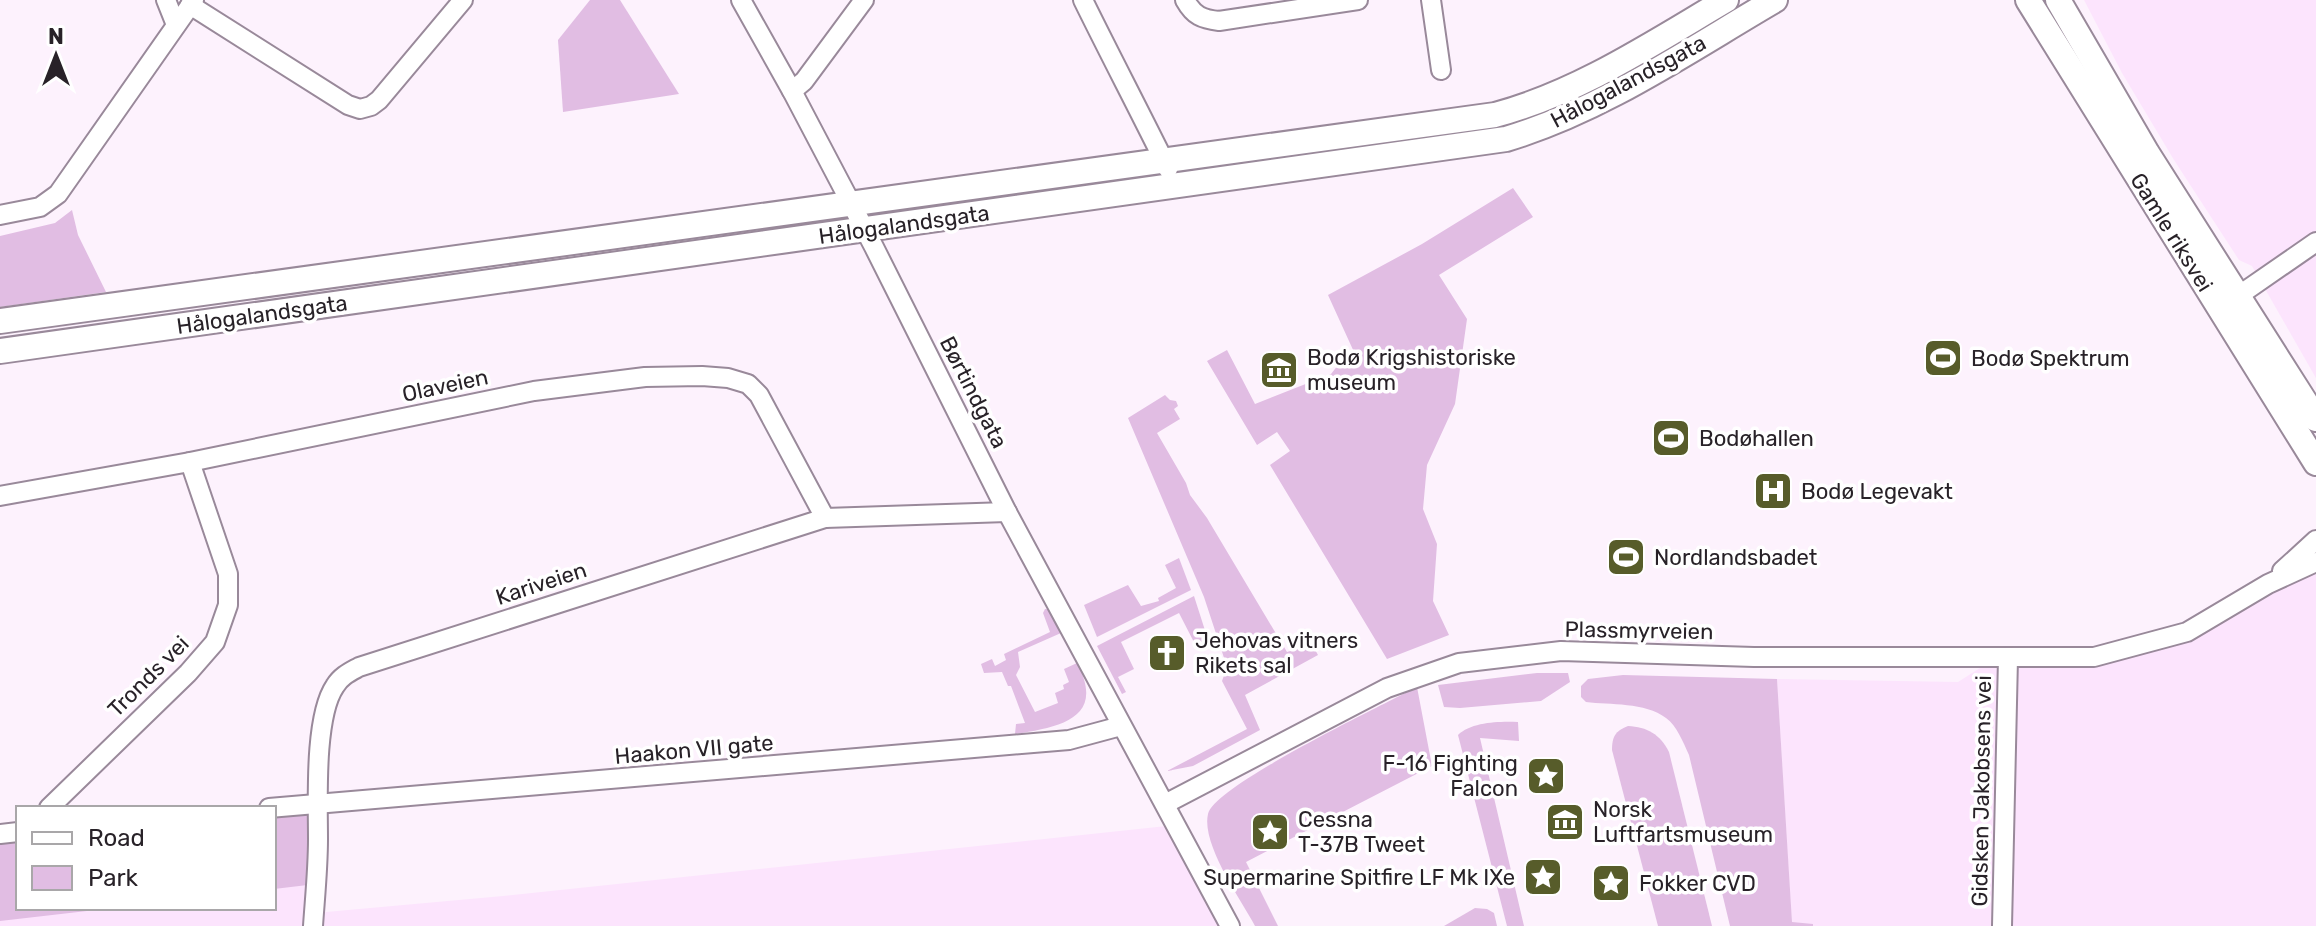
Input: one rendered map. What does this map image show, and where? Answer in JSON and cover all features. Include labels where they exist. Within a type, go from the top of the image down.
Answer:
[{"type":"street","points":[[166,0],[176,25]]},
{"type":"street","points":[[0,215],[40,207],[58,194],[192,3],[331,95],[360,109],[379,100],[463,0]]},
{"type":"street","name":"Børtindgata","points":[[741,0],[851,203],[1007,512],[1165,804]]},
{"type":"street","points":[[792,91],[804,81],[864,0]]},
{"type":"street","points":[[1083,0],[1176,186]]},
{"type":"street","points":[[1185,0],[1193,13],[1202,19],[1219,21],[1272,5],[1358,0]]},
{"type":"street","points":[[1431,0],[1441,70]]},
{"type":"street","name":"Hålogalandsgata","points":[[0,321],[1442,123],[1518,109],[1572,87],[1726,0]]},
{"type":"street","name":"Hålogalandsgata","points":[[0,351],[1488,142],[1525,133],[1590,107],[1775,0]]},
{"type":"street","name":"Gamle riksvei","points":[[2028,0],[2316,463]]},
{"type":"street","name":"Gamle riksvei","points":[[2058,0],[2147,153],[2316,419]]},
{"type":"street","points":[[2238,296],[2316,242]]},
{"type":"street","name":"Olaveien","points":[[0,496],[190,462],[534,391],[645,377],[728,378],[748,384],[759,395],[825,518]]},
{"type":"street","name":"Tronds vei","points":[[51,806],[188,673],[215,642],[228,605],[228,574],[190,462]]},
{"type":"street","name":"Kariveien","points":[[313,926],[318,840],[316,803],[326,709],[334,687],[351,671],[825,518],[1007,512]]},
{"type":"street","name":"Plassmyrveien","points":[[2268,584],[2316,540]]},
{"type":"street","name":"Plassmyrveien","points":[[1165,804],[1387,688],[1459,663],[1561,651],[1754,657],[2094,657],[2187,632],[2268,584],[2316,562]]},
{"type":"street","name":"Gidsken Jakobsens vei","points":[[2002,926],[2008,658]]},
{"type":"street","name":"Haakon VII gate","points":[[276,807],[1069,740],[1121,726]]},
{"type":"street","points":[[1165,804],[1230,926]]},
{"type":"shaded area","points":[[2084,0],[2316,0],[2316,378],[2252,266],[2239,260],[2174,160],[2122,73]]},
{"type":"shaded area","points":[[2316,559],[2316,926],[1792,926],[1777,679],[1958,682],[2005,652],[2099,647],[2152,635],[2212,613]]},
{"type":"shaded area","points":[[316,803],[315,913],[1176,825],[1230,926],[0,926],[0,834],[16,910],[276,910],[276,808]]},
{"type":"green space","points":[[590,0],[620,0],[679,94],[563,112],[558,40]]},
{"type":"green space","points":[[1513,188],[1533,217],[1439,275],[1467,319],[1455,404],[1427,465],[1423,509],[1437,544],[1433,601],[1449,635],[1387,659],[1270,465],[1290,451],[1277,432],[1257,445],[1207,361],[1227,350],[1255,404],[1331,374],[1342,360],[1354,352],[1328,295],[1422,244]]},
{"type":"green space","points":[[72,210],[78,235],[106,292],[0,307],[0,236],[55,223]]},
{"type":"green space","points":[[1165,395],[1176,401],[1178,406],[1174,409],[1180,419],[1157,433],[1190,495],[1287,652],[1312,644],[1318,655],[1245,695],[1260,730],[1193,766],[1167,771],[1247,729],[1222,681],[1227,667],[1204,597],[1128,418]]},
{"type":"green space","points":[[1179,558],[1191,590],[1097,637],[1084,605],[1128,585],[1141,606],[1159,601],[1158,598],[1176,588],[1165,565]]},
{"type":"green space","points":[[1194,596],[1210,646],[1198,650],[1179,613],[1121,642],[1134,669],[1118,677],[1126,692],[1122,694],[1097,646]]},
{"type":"green space","points":[[1049,609],[1061,633],[1018,652],[1020,667],[1016,675],[1035,712],[1058,703],[1055,693],[1064,689],[1063,685],[1069,682],[1064,669],[1077,663],[1085,682],[1086,697],[1082,708],[1073,717],[1047,728],[1015,734],[1016,724],[1025,723],[1011,686],[1008,686],[1002,672],[984,673],[981,664],[992,659],[995,666],[1006,660],[1004,654],[1050,632],[1043,613]]},
{"type":"green space","points":[[1537,673],[1568,673],[1570,682],[1541,701],[1460,708],[1444,707],[1438,685]]},
{"type":"green space","points":[[1623,675],[1777,679],[1792,922],[1813,926],[1730,926],[1689,755],[1677,730],[1666,718],[1648,709],[1586,702],[1581,697],[1581,686],[1588,679]]},
{"type":"green space","points":[[1417,687],[1432,766],[1246,862],[1278,926],[1255,926],[1216,856],[1207,826],[1208,814],[1239,784],[1268,766]]},
{"type":"green space","points":[[1518,722],[1519,741],[1480,738],[1524,926],[1507,926],[1458,735],[1478,725]]},
{"type":"green space","points":[[1628,726],[1652,733],[1669,752],[1712,926],[1658,926],[1612,750],[1615,735]]},
{"type":"green space","points":[[316,803],[316,884],[276,889],[276,808]]},
{"type":"green space","points":[[16,833],[16,910],[96,910],[0,921],[0,835]]},
{"type":"green space","points":[[1475,908],[1494,913],[1497,926],[1444,926]]},
{"type":"place","name":"Bodø Spektrum","points":[[1943,358]]},
{"type":"place","name":"Bodø Krigshistoriske museum","points":[[1279,370]]},
{"type":"place","name":"Bodøhallen","points":[[1671,438]]},
{"type":"place","name":"Bodø Legevakt","points":[[1773,491]]},
{"type":"place","name":"Nordlandsbadet","points":[[1626,557]]},
{"type":"place","name":"Jehovas vitners Rikets sal","points":[[1167,653]]},
{"type":"place","name":"F-16 Fighting Falcon","points":[[1546,776]]},
{"type":"place","name":"Norsk Luftfartsmuseum","points":[[1565,822]]},
{"type":"place","name":"Cessna T-37B Tweet","points":[[1270,832]]},
{"type":"place","name":"Supermarine Spitfire LF Mk IXe","points":[[1543,877]]},
{"type":"place","name":"Fokker CVD","points":[[1611,883]]}]
